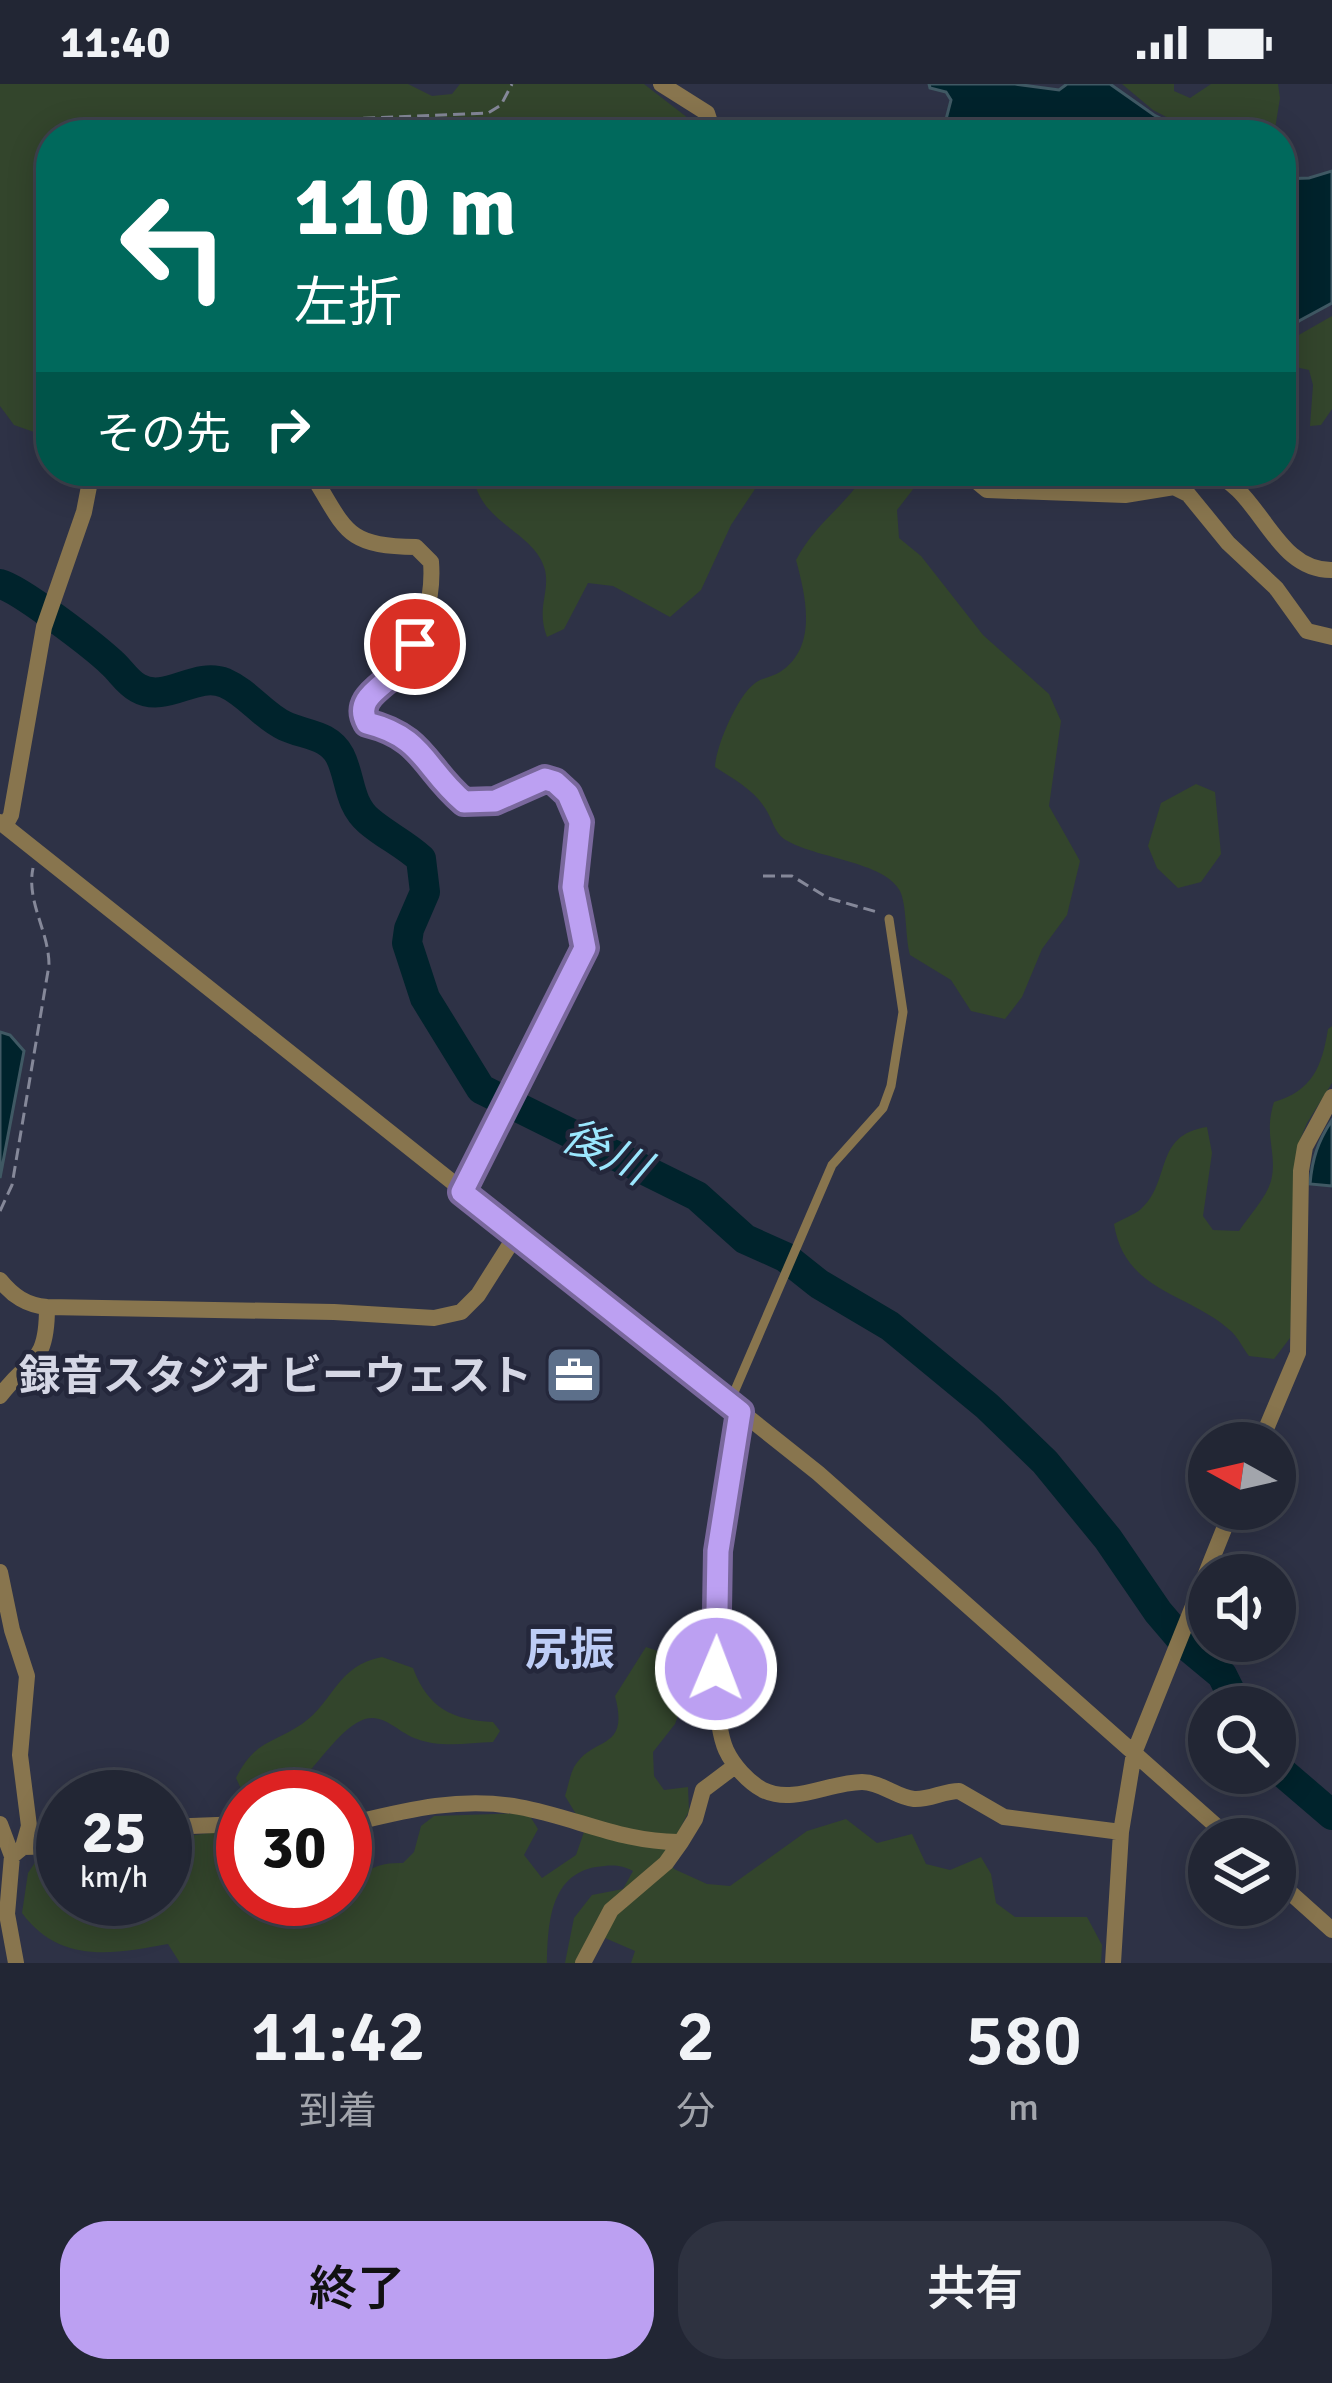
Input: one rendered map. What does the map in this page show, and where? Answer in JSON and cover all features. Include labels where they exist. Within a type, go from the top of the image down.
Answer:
[{"type":"street","points":[[661,84],[706,113],[709,120]]},
{"type":"street","points":[[89,486],[85,512],[48,613],[10,815],[2,824],[915,1556],[1207,1818]]},
{"type":"street","points":[[320,486],[352,536],[367,544],[416,547],[431,562],[426,614],[415,644],[398,670],[363,706],[367,723],[396,730],[410,740],[464,802],[495,801],[545,779],[568,794],[580,822],[573,887],[585,948],[462,1192]]},
{"type":"street","points":[[982,486],[1004,492],[1125,495],[1174,487],[1188,494],[1228,543],[1276,588],[1307,631],[1332,637]]},
{"type":"street","points":[[1236,486],[1282,548],[1313,568],[1332,570]]},
{"type":"street","points":[[1268,1422],[1298,1353],[1305,1147],[1332,1097]]},
{"type":"street","points":[[0,1280],[31,1306],[434,1318],[461,1312],[478,1295],[516,1235]]},
{"type":"street","points":[[0,1396],[44,1348],[47,1307]]},
{"type":"street","points":[[734,1408],[718,1551],[716,1669],[724,1747],[735,1766],[759,1788],[788,1796],[863,1782],[920,1800],[959,1790],[1004,1817],[1121,1832]]},
{"type":"street","points":[[1113,1963],[1121,1832],[1134,1753],[1223,1530]]},
{"type":"street","points":[[0,1572],[27,1676],[20,1754],[29,1826],[18,1852],[7,1913],[16,1963]]},
{"type":"street","points":[[583,1963],[611,1910],[649,1880],[681,1842],[695,1819],[703,1790],[735,1766]]},
{"type":"street","points":[[372,1818],[421,1806],[488,1803],[540,1812],[616,1836],[681,1842]]},
{"type":"street","points":[[0,1824],[18,1852]]},
{"type":"street","points":[[18,1852],[36,1850]]},
{"type":"street","points":[[1296,1898],[1332,1930]]},
{"type":"lane","points":[[734,1408],[832,1165],[883,1108],[892,1086],[903,1012],[889,919]]},
{"type":"path","points":[[318,120],[488,113],[501,105],[512,84]]},
{"type":"path","points":[[0,1211],[16,1167],[49,965],[49,942],[32,892],[31,875],[39,853]]},
{"type":"path","points":[[763,876],[792,877],[828,898],[857,904],[889,919]]},
{"type":"green space","points":[[0,84],[408,84],[432,96],[452,94],[460,84],[644,84],[691,120],[36,120],[36,433],[14,425],[0,406]]},
{"type":"green space","points":[[1122,84],[1174,84],[1174,91],[1190,98],[1211,84],[1278,84],[1276,120],[1172,120]]},
{"type":"green space","points":[[1332,316],[1332,409],[1321,425],[1310,426],[1313,385],[1309,370],[1296,367],[1297,336]]},
{"type":"green space","points":[[757,486],[731,525],[701,590],[670,617],[613,586],[588,583],[564,629],[547,637],[543,618],[546,578],[539,556],[494,515],[477,489]]},
{"type":"green space","points":[[856,486],[919,486],[897,510],[899,538],[921,556],[983,635],[1049,694],[1061,721],[1049,806],[1080,861],[1067,915],[1042,949],[1022,997],[1005,1019],[971,1011],[951,980],[910,955],[902,897],[892,881],[784,839],[755,795],[715,767],[723,735],[747,690],[780,672],[800,649],[806,620],[796,560]]},
{"type":"green space","points":[[1196,784],[1215,792],[1221,854],[1201,882],[1178,888],[1157,868],[1148,846],[1161,803]]},
{"type":"green space","points":[[1332,1026],[1332,1083],[1300,1140],[1290,1338],[1274,1359],[1249,1356],[1232,1332],[1215,1319],[1145,1278],[1120,1247],[1114,1224],[1151,1198],[1178,1139],[1207,1127],[1212,1153],[1203,1216],[1213,1230],[1239,1231],[1271,1181],[1274,1102],[1298,1091],[1313,1076]]},
{"type":"green space","points":[[646,1647],[678,1658],[693,1674],[675,1724],[653,1752],[654,1776],[664,1790],[688,1787],[689,1811],[666,1856],[674,1869],[707,1884],[730,1886],[807,1831],[846,1819],[877,1843],[912,1834],[926,1864],[950,1870],[981,1857],[991,1874],[996,1903],[1015,1917],[1087,1917],[1102,1945],[1101,1963],[631,1963],[635,1951],[605,1938],[579,1963],[565,1963],[574,1918],[592,1895],[623,1889],[633,1871],[615,1866],[580,1872],[560,1891],[551,1918],[547,1963],[180,1963],[168,1944],[106,1952],[69,1948],[37,1929],[22,1913],[28,1873],[36,1861],[36,1926],[192,1926],[192,1835],[216,1832],[216,1926],[372,1926],[372,1869],[403,1863],[414,1852],[421,1826],[434,1816],[528,1813],[538,1829],[524,1855],[542,1878],[576,1855],[585,1829],[565,1796],[582,1757],[614,1735],[618,1726],[615,1696]]},
{"type":"green space","points":[[382,1657],[413,1668],[426,1693],[443,1709],[493,1722],[500,1731],[493,1742],[426,1742],[385,1721],[365,1719],[337,1739],[309,1770],[241,1770],[264,1745],[313,1715],[345,1676]]},
{"type":"water","points":[[929,84],[1015,84],[1059,90],[1067,84],[1110,84],[1164,120],[946,120],[951,100],[946,92]]},
{"type":"water","points":[[1332,171],[1332,303],[1296,324],[1296,178]]},
{"type":"water","points":[[0,1032],[10,1035],[24,1051],[0,1178]]},
{"type":"water","points":[[1332,1120],[1332,1186],[1310,1184],[1316,1151]]},
{"type":"waterway","name":"後川","points":[[0,584],[74,632],[138,688],[159,692],[203,681],[225,683],[277,722],[329,743],[340,756],[362,814],[421,859],[425,892],[407,943],[425,998],[481,1089],[697,1196],[745,1239],[785,1257],[819,1284],[890,1326],[987,1406],[1045,1462],[1108,1539],[1158,1612],[1228,1686]]},
{"type":"waterway","name":"後川","points":[[1296,1784],[1332,1815]]},
{"type":"place","name":"録音スタジオ ビーウェスト","points":[[574,1375]]},
{"type":"district","name":"尻振","points":[[570,1649]]},
{"type":"route","points":[[415,644],[398,670],[363,706],[367,723],[396,730],[410,740],[464,802],[495,801],[545,779],[568,794],[580,822],[573,887],[585,948],[462,1192],[740,1412],[718,1551],[716,1669]]}]
